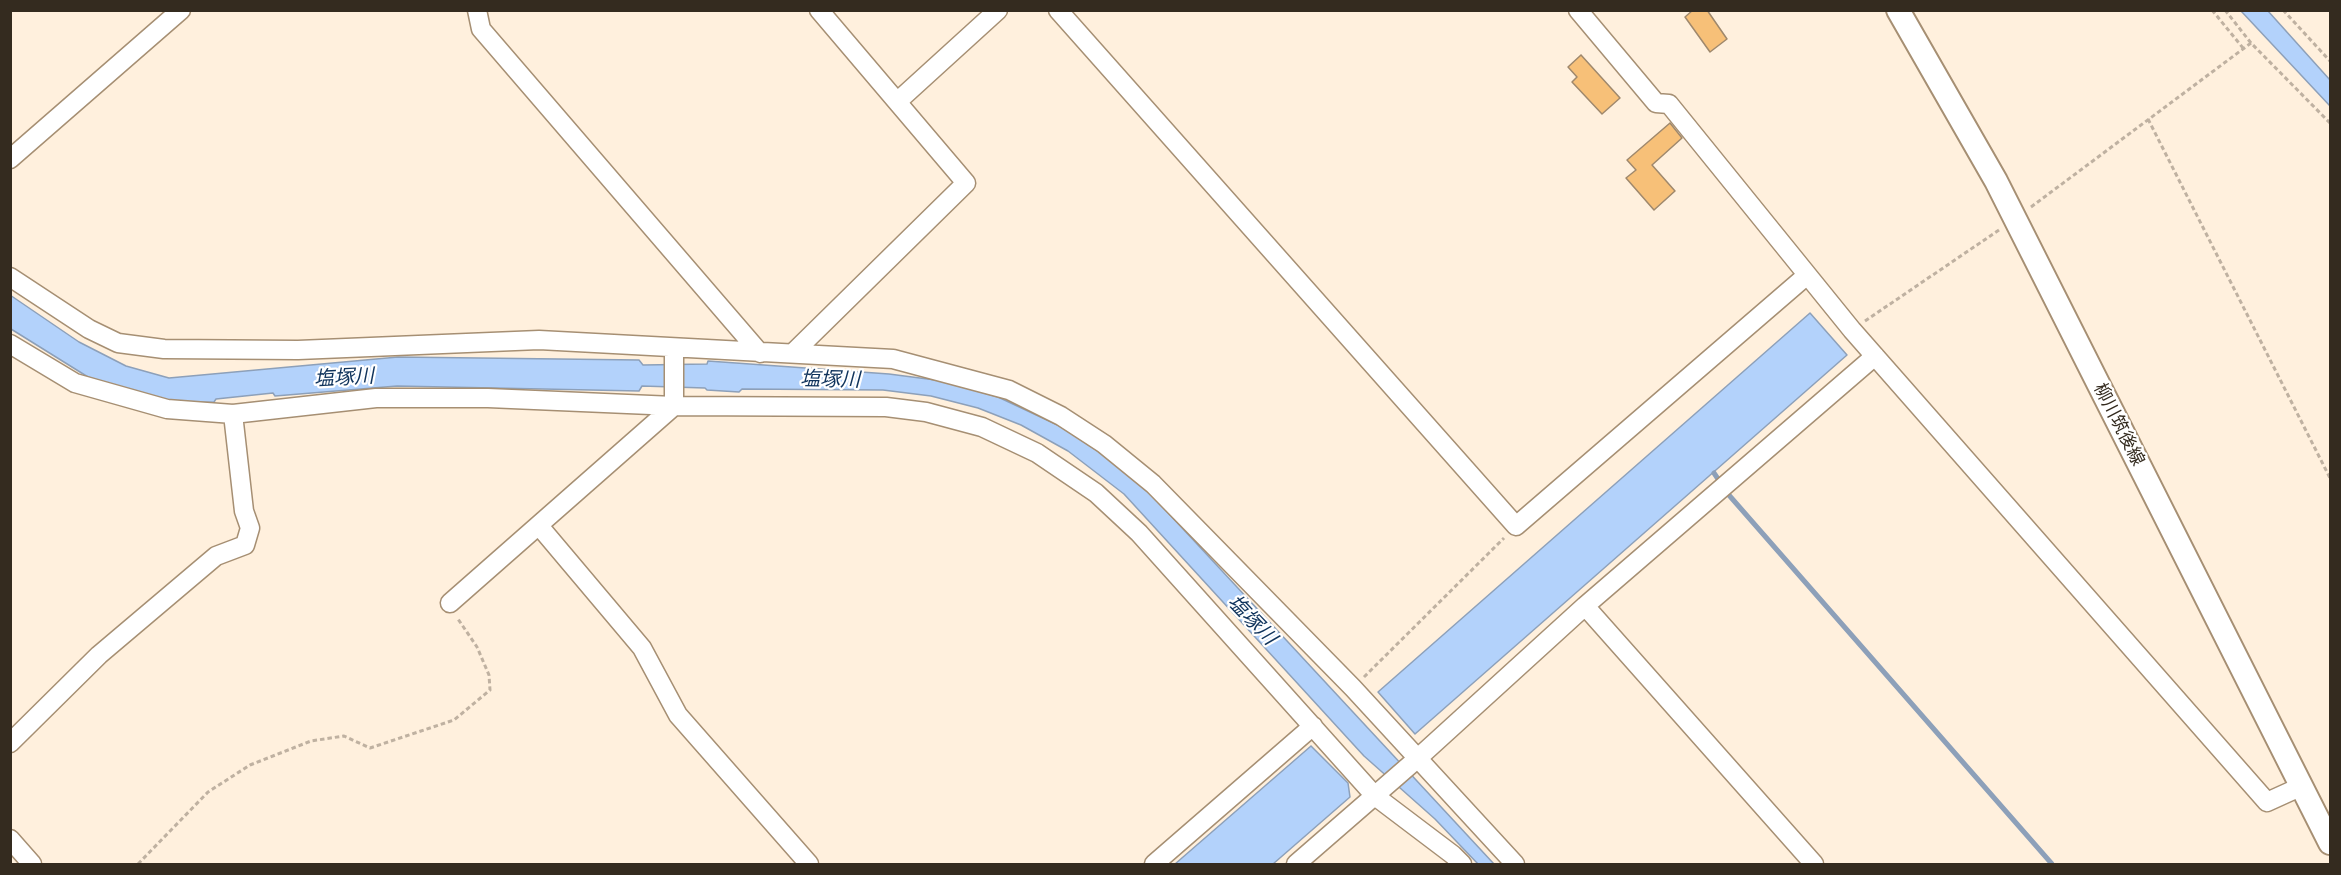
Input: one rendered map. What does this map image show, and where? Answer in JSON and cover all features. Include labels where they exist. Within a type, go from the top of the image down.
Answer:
[{"type":"main road","name":"柳川筑後線","points":[[1898,10],[1996,181],[2300,787],[2331,843]]},
{"type":"street","points":[[10,159],[180,10]]},
{"type":"street","points":[[477,10],[481,29],[760,353]]},
{"type":"street","points":[[793,353],[966,183],[819,10]]},
{"type":"street","points":[[1058,10],[1516,526],[1806,276]]},
{"type":"street","points":[[1578,10],[1656,103],[1669,104],[1852,330],[2267,802],[2300,787]]},
{"type":"street","points":[[898,101],[997,11]]},
{"type":"street","points":[[10,277],[88,329],[118,343],[164,349],[298,350],[539,340],[893,359],[1009,390],[1061,416],[1104,444],[1153,484],[1189,518],[1353,688],[1515,864]]},
{"type":"street","points":[[10,344],[75,383],[167,409],[232,414],[376,398],[674,401],[886,407],[926,412],[982,427],[1037,453],[1096,493],[1139,532],[1375,796],[1462,864]]},
{"type":"street","points":[[450,603],[540,527],[674,401],[674,349]]},
{"type":"street","points":[[1296,864],[1418,758],[1585,606],[1875,356]]},
{"type":"street","points":[[10,743],[108,647],[216,556],[245,545],[250,528],[244,511],[232,414]]},
{"type":"street","points":[[540,527],[642,648],[678,715],[809,864]]},
{"type":"street","points":[[1585,606],[1814,864]]},
{"type":"street","points":[[1154,864],[1313,726]]},
{"type":"street","points":[[10,839],[32,864]]},
{"type":"path","points":[[2212,10],[2243,48]]},
{"type":"path","points":[[2225,10],[2251,43],[2331,123]]},
{"type":"path","points":[[2283,10],[2331,61]]},
{"type":"path","points":[[1852,330],[2015,219],[2251,43]]},
{"type":"path","points":[[2148,119],[2331,478]]},
{"type":"path","points":[[1353,688],[1516,526]]},
{"type":"path","points":[[138,864],[208,792],[250,765],[311,741],[344,736],[370,748],[454,720],[489,690],[489,675],[450,603]]},
{"type":"water","points":[[2241,11],[2268,11],[2330,80],[2330,106]]},
{"type":"water","name":"塩塚川","points":[[10,295],[79,342],[126,366],[169,378],[398,357],[639,360],[643,365],[707,364],[708,361],[889,374],[943,381],[998,397],[1064,428],[1109,459],[1146,489],[1494,864],[1478,864],[1435,819],[1364,756],[1124,494],[1068,451],[1021,425],[978,408],[931,396],[883,390],[742,389],[739,392],[705,388],[642,386],[639,391],[397,386],[275,396],[273,393],[216,399],[214,402],[167,403],[88,377],[11,329]]},
{"type":"water","points":[[1810,313],[1847,355],[1415,734],[1378,692]]},
{"type":"water","points":[[1311,746],[1348,783],[1350,797],[1273,864],[1175,864]]},
{"type":"building","points":[[1693,10],[1707,10],[1727,39],[1710,52],[1685,17]]},
{"type":"building","points":[[1581,55],[1620,98],[1602,114],[1572,82],[1577,77],[1568,67]]},
{"type":"building","points":[[1670,123],[1682,138],[1652,165],[1675,191],[1654,210],[1626,178],[1636,170],[1627,160]]},
{"type":"waterway","points":[[1714,473],[1728,494],[2052,864]]}]
